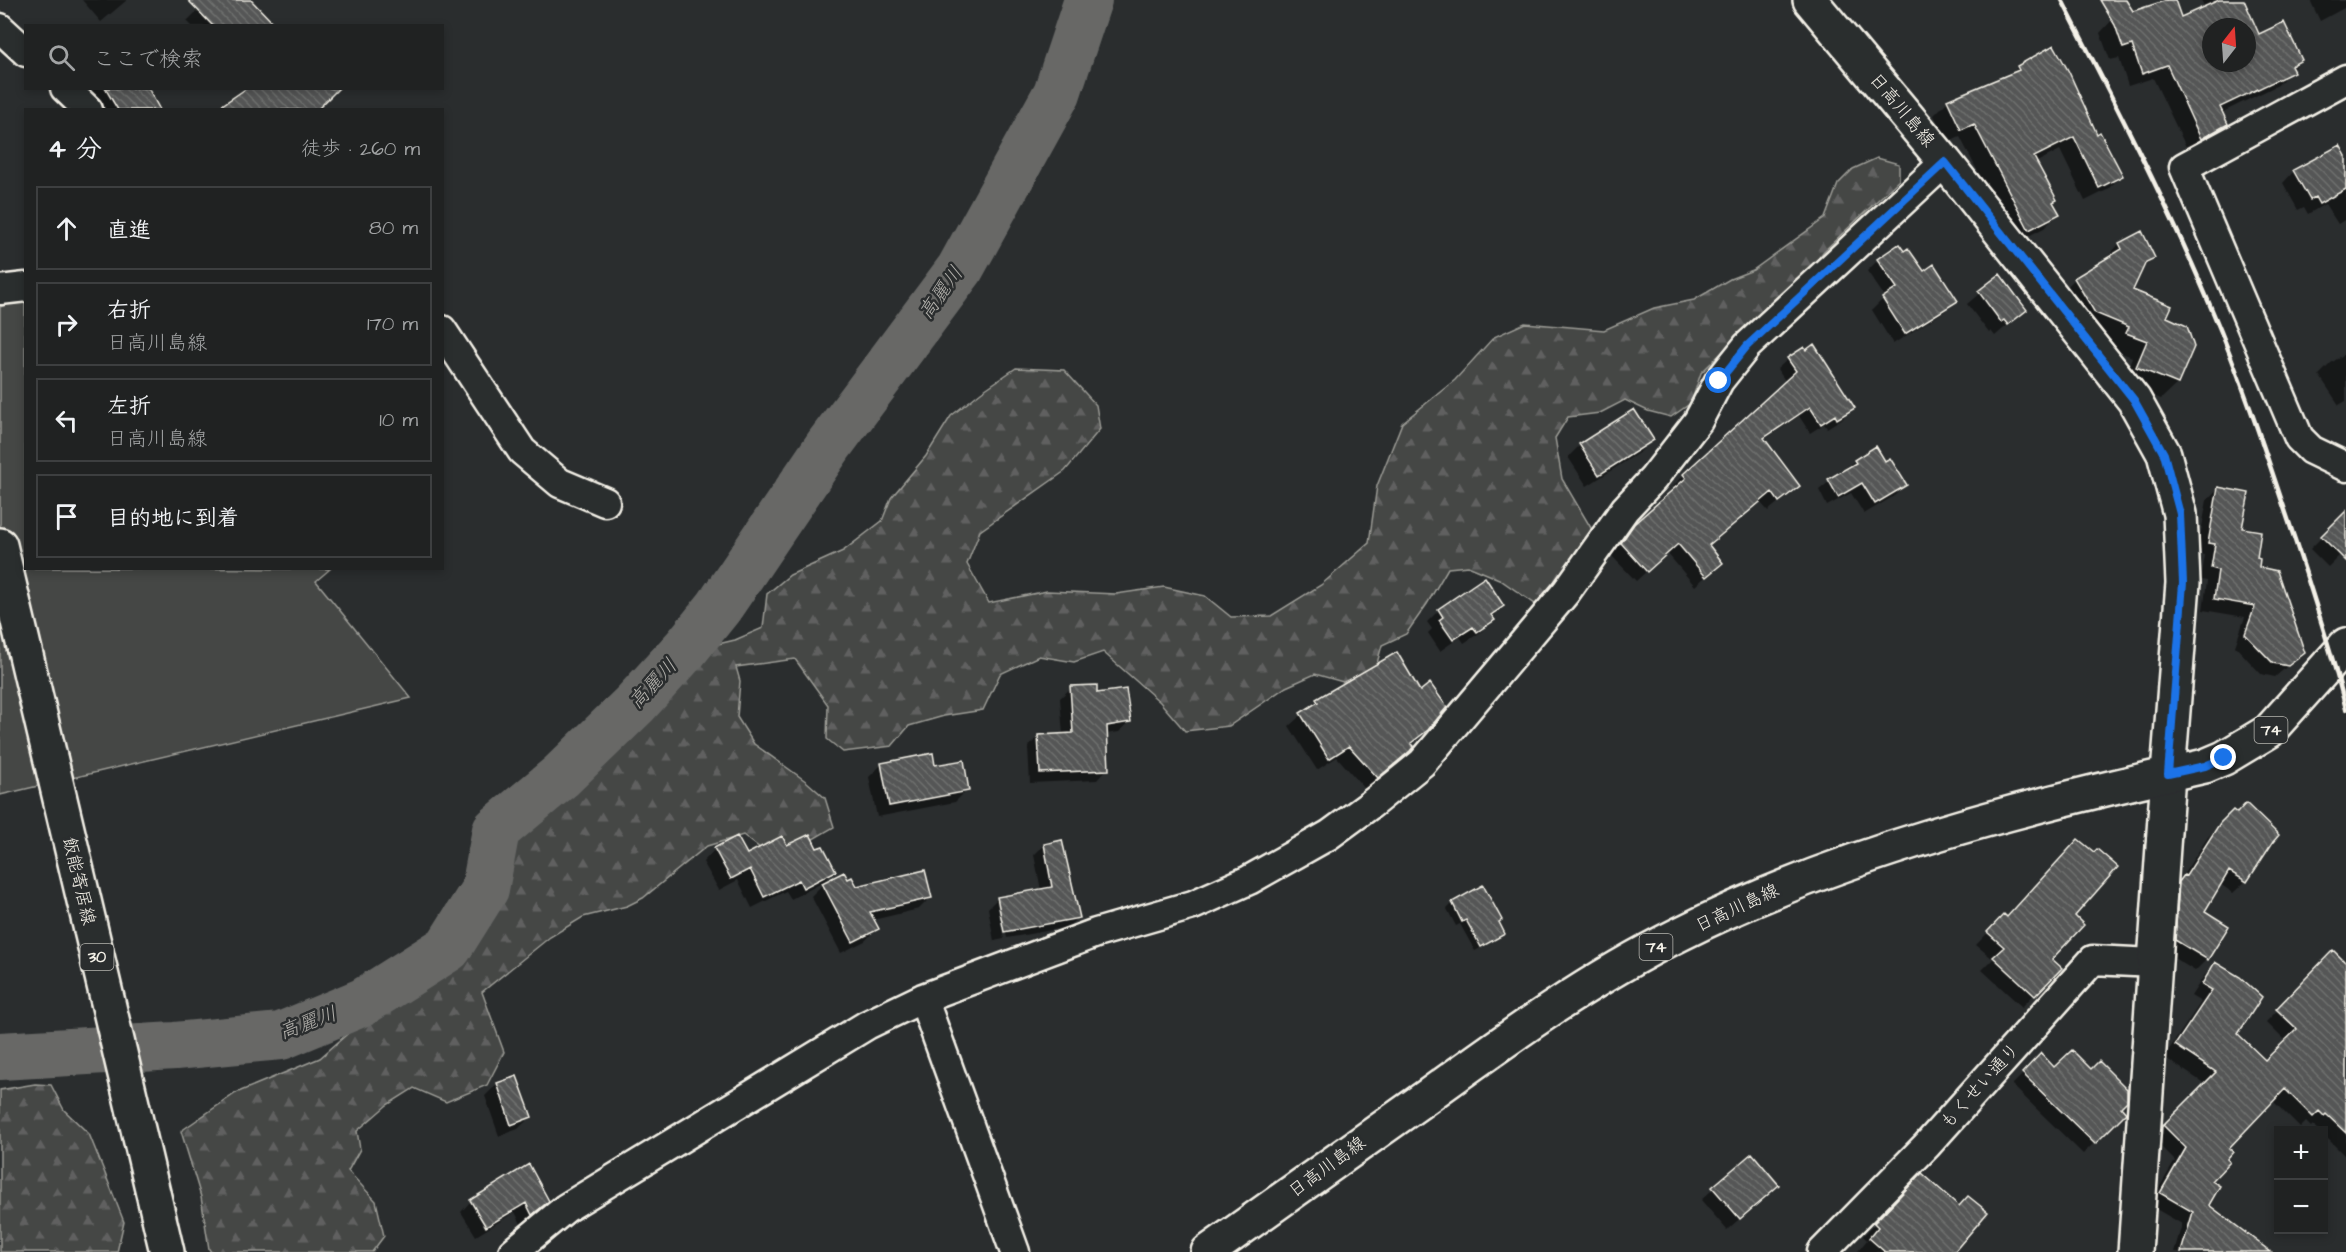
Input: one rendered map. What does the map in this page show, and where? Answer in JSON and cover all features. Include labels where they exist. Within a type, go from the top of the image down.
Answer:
[{"type":"main road","name":"日高川島線","points":[[1809,0],[1945,162],[2134,400],[2164,454],[2180,514],[2183,583],[2168,774]]},
{"type":"main road","name":"飯能寄居線","points":[[0,545],[167,1252]]},
{"type":"main road","name":"日高川島線","points":[[1208,1252],[1505,1040],[1589,986],[1679,934],[1785,885],[1901,845],[2045,803],[2205,766],[2224,758],[2269,731],[2346,645]]},
{"type":"main road","points":[[2135,1252],[2168,774]]},
{"type":"street","points":[[0,28],[24,50]]},
{"type":"street","points":[[2346,79],[2184,166],[2299,438],[2311,450],[2346,467]]},
{"type":"street","points":[[67,90],[86,108]]},
{"type":"street","points":[[513,1252],[566,1208],[867,1025],[923,998],[1096,933],[1193,905],[1249,880],[1329,835],[1422,763],[1566,592],[1625,509],[1653,479],[1698,420],[1719,381],[1747,346],[1945,162]]},
{"type":"street","points":[[0,290],[24,287]]},
{"type":"street","points":[[444,333],[522,451],[560,483],[605,501]]},
{"type":"street","name":"もくせい通り","points":[[1822,1252],[1927,1145],[2093,960],[2154,963]]},
{"type":"street","points":[[923,998],[1015,1252]]},
{"type":"green space","points":[[1877,158],[1899,164],[1899,180],[1823,252],[1807,275],[1764,311],[1701,373],[1691,403],[1671,417],[1648,411],[1625,400],[1600,413],[1568,417],[1555,438],[1562,479],[1591,528],[1588,550],[1538,606],[1499,579],[1468,566],[1448,568],[1406,634],[1382,645],[1376,667],[1343,682],[1315,674],[1286,687],[1229,726],[1185,731],[1160,702],[1103,652],[1074,662],[1039,656],[1000,674],[983,710],[944,716],[909,726],[892,746],[843,752],[827,739],[828,705],[795,659],[736,667],[740,681],[737,717],[754,744],[807,782],[825,798],[834,827],[789,853],[760,848],[743,835],[707,846],[643,898],[627,906],[583,917],[550,937],[482,992],[504,1052],[487,1085],[446,1102],[414,1088],[387,1105],[357,1131],[360,1149],[348,1171],[376,1201],[384,1236],[372,1252],[211,1252],[209,1249],[201,1197],[181,1131],[236,1093],[320,1058],[354,1028],[428,982],[456,957],[482,932],[499,891],[502,853],[528,815],[530,785],[549,758],[566,749],[610,743],[648,706],[680,667],[714,645],[735,640],[763,628],[767,594],[790,575],[843,551],[882,521],[891,498],[926,456],[951,416],[1016,368],[1064,370],[1096,405],[1100,429],[1065,471],[980,531],[967,564],[989,603],[1047,591],[1116,594],[1164,587],[1205,596],[1231,617],[1271,616],[1321,585],[1369,543],[1377,486],[1402,423],[1455,380],[1494,337],[1525,323],[1604,330],[1654,308],[1694,300],[1730,279],[1753,270],[1825,218],[1838,184],[1853,169]]},
{"type":"green space","points":[[24,297],[24,570],[329,570],[316,581],[411,698],[0,795],[0,307]]},
{"type":"green space","points":[[35,1084],[51,1085],[64,1110],[89,1134],[124,1222],[117,1252],[0,1252],[0,1090]]},
{"type":"building","points":[[188,0],[251,0],[274,24],[211,24]]},
{"type":"building","points":[[2100,0],[2126,0],[2133,11],[2167,0],[2175,0],[2181,17],[2219,0],[2244,0],[2252,18],[2202,18],[2202,72],[2256,72],[2256,27],[2259,34],[2284,22],[2302,60],[2291,66],[2294,72],[2220,107],[2228,124],[2201,139],[2167,65],[2142,74],[2132,45],[2123,48],[2115,25]]},
{"type":"building","points":[[2054,45],[2097,134],[2100,132],[2123,176],[2099,188],[2074,137],[2034,157],[2057,200],[2053,202],[2060,214],[2029,230],[1974,124],[1961,130],[1947,100],[2019,70],[2017,66]]},
{"type":"building","points":[[106,90],[149,90],[159,108],[117,108]]},
{"type":"building","points":[[244,90],[337,90],[319,108],[218,108]]},
{"type":"building","points":[[2340,145],[2346,156],[2346,189],[2319,204],[2315,197],[2310,200],[2293,170]]},
{"type":"building","points":[[2142,231],[2155,258],[2146,262],[2133,290],[2172,306],[2167,317],[2187,326],[2194,347],[2178,384],[2136,367],[2147,341],[2126,333],[2129,327],[2095,313],[2074,278],[2122,249],[2119,243]]},
{"type":"building","points":[[1899,244],[1904,251],[1908,248],[1924,271],[1934,264],[1958,301],[1905,334],[1882,298],[1897,288],[1877,259]]},
{"type":"building","points":[[2000,274],[2027,310],[2008,325],[2004,320],[2001,322],[1978,291]]},
{"type":"building","points":[[1814,344],[1855,408],[1837,419],[1835,415],[1821,424],[1810,407],[1764,438],[1800,486],[1779,502],[1772,492],[1709,545],[1723,563],[1706,577],[1678,544],[1647,572],[1621,543],[1634,524],[1686,478],[1683,474],[1796,371],[1787,358],[1804,347],[1806,350]]},
{"type":"building","points":[[1634,409],[1654,440],[1599,475],[1579,444]]},
{"type":"building","points":[[1876,446],[1885,461],[1890,458],[1907,485],[1875,504],[1862,483],[1838,497],[1828,479],[1856,463],[1854,460]]},
{"type":"building","points":[[2218,487],[2249,493],[2242,528],[2261,531],[2257,558],[2260,559],[2259,567],[2277,571],[2305,653],[2288,666],[2273,663],[2245,634],[2255,606],[2214,599],[2218,570],[2211,568],[2215,544],[2208,543]]},
{"type":"building","points":[[2346,511],[2346,561],[2321,536]]},
{"type":"building","points":[[1485,577],[1504,606],[1491,615],[1495,620],[1477,632],[1473,627],[1453,640],[1439,620],[1443,617],[1438,609]]},
{"type":"building","points":[[1397,652],[1420,691],[1430,683],[1447,707],[1428,730],[1411,743],[1414,746],[1410,751],[1378,778],[1349,746],[1329,759],[1300,713],[1318,702],[1316,699]]},
{"type":"building","points":[[1097,685],[1097,693],[1126,689],[1131,722],[1107,726],[1109,770],[1040,773],[1038,735],[1073,733],[1070,686]]},
{"type":"building","points":[[933,753],[935,765],[964,760],[969,791],[889,806],[881,763]]},
{"type":"building","points":[[2246,803],[2279,835],[2247,882],[2229,871],[2205,911],[2229,926],[2208,960],[2175,940],[2179,882],[2184,875],[2186,876],[2220,823],[2233,810],[2237,813]]},
{"type":"building","points":[[810,834],[817,848],[823,846],[836,871],[803,888],[799,880],[764,897],[750,869],[731,879],[714,848],[737,836],[747,854],[782,836],[787,845]]},
{"type":"building","points":[[2078,839],[2094,852],[2097,849],[2118,867],[2075,916],[2084,925],[2052,959],[2062,968],[2035,996],[1993,957],[2004,947],[1987,932],[2004,914],[2007,917]]},
{"type":"building","points":[[1062,840],[1080,918],[1004,932],[997,897],[1052,887],[1044,844]]},
{"type":"building","points":[[925,870],[932,898],[870,912],[879,929],[853,942],[822,883],[844,872],[848,879],[852,877],[857,886]]},
{"type":"building","points":[[1483,885],[1502,920],[1499,922],[1505,934],[1481,947],[1466,920],[1462,922],[1452,902]]},
{"type":"building","points":[[2333,950],[2346,963],[2346,1133],[2326,1114],[2324,1116],[2319,1111],[2313,1117],[2285,1089],[2229,1148],[2233,1152],[2227,1159],[2230,1162],[2212,1181],[2220,1186],[2209,1205],[2271,1252],[2181,1252],[2193,1212],[2160,1193],[2186,1148],[2163,1125],[2216,1072],[2175,1045],[2212,990],[2202,984],[2215,962],[2240,977],[2262,997],[2238,1034],[2265,1060],[2297,1029],[2276,1009]]},
{"type":"building","points":[[2072,1050],[2091,1069],[2099,1061],[2127,1089],[2127,1101],[2121,1107],[2126,1113],[2095,1144],[2022,1073],[2041,1053],[2054,1067]]},
{"type":"building","points":[[517,1076],[532,1117],[511,1125],[497,1083]]},
{"type":"building","points":[[1752,1153],[1779,1185],[1740,1219],[1712,1187]]},
{"type":"building","points":[[529,1164],[549,1201],[532,1215],[526,1203],[486,1227],[470,1200]]},
{"type":"building","points":[[1922,1173],[1959,1206],[1968,1196],[1988,1212],[1954,1252],[1885,1252],[1869,1238],[1878,1227],[1874,1223]]},
{"type":"waterway","name":"高麗川","points":[[0,1056],[175,1046],[281,1036],[363,1002],[448,948],[485,889],[496,830],[561,776],[635,704],[686,648],[719,607],[829,445],[960,269],[1057,93],[1088,0]]},
{"type":"railway","points":[[2062,0],[2159,192],[2224,338],[2295,540],[2346,709]]},
{"type":"route","points":[[1719,381],[1747,346],[1945,162],[2134,400],[2164,454],[2180,514],[2183,583],[2168,774],[2205,766],[2224,758]]}]
